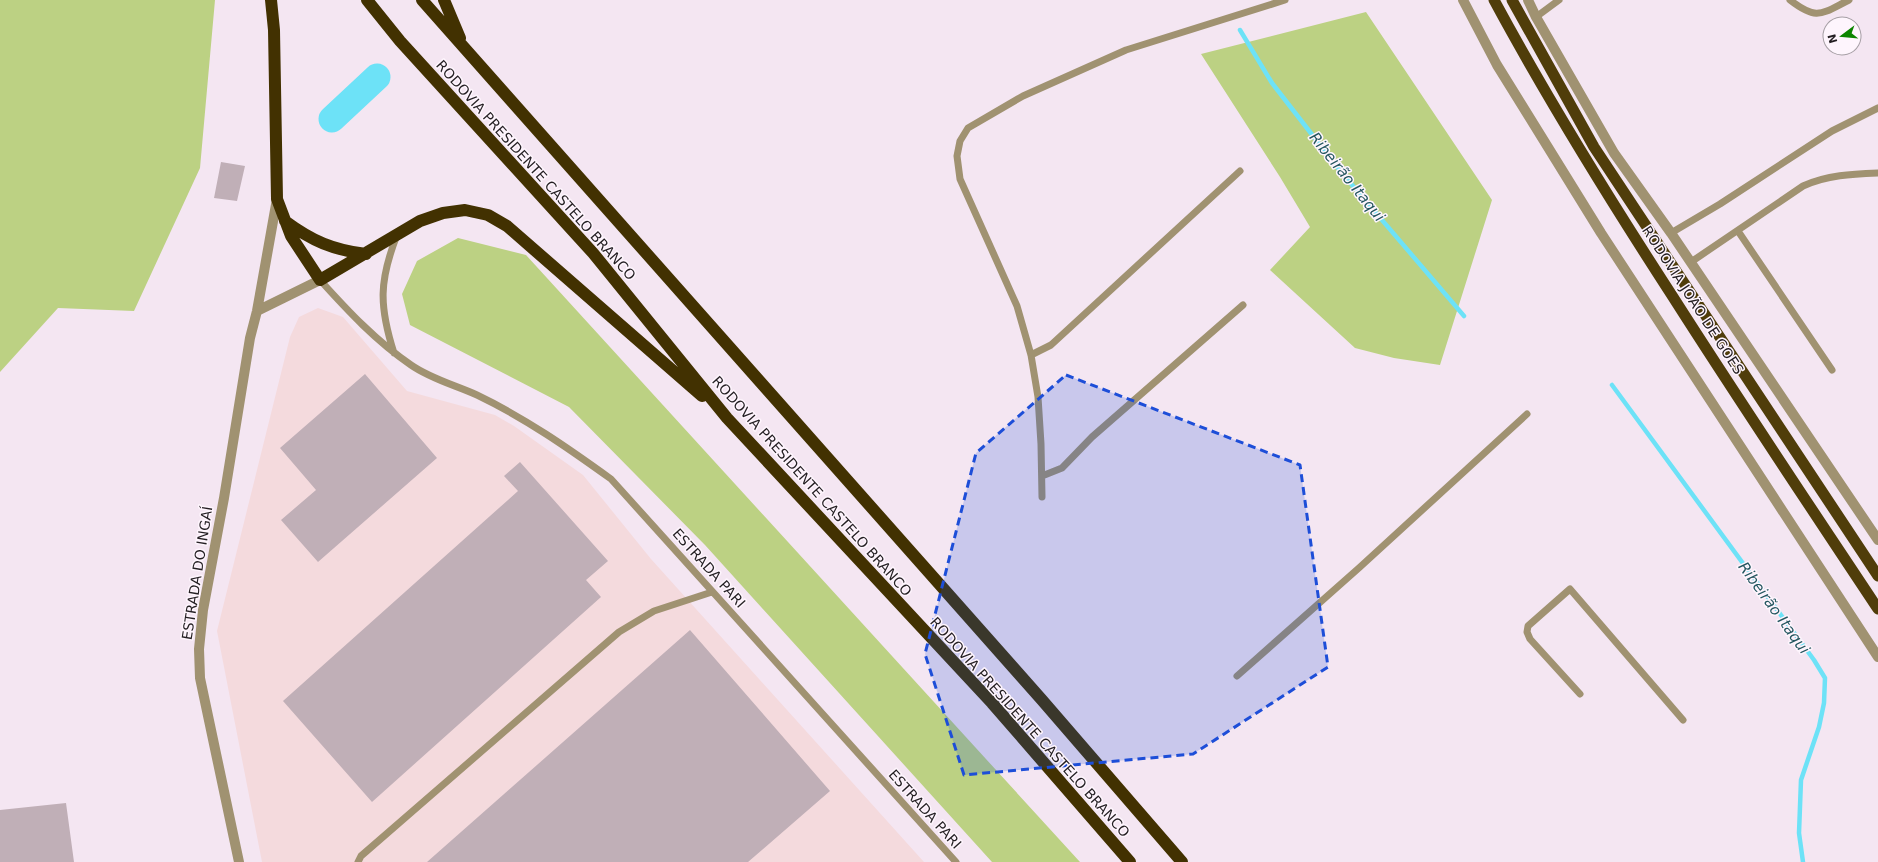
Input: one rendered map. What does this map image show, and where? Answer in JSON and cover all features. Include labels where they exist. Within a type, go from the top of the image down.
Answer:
[{"type":"highway","points":[[270,0],[274,30],[277,199],[284,220],[305,259],[320,280],[420,221],[443,213],[464,210],[488,215],[507,226],[726,418]]},
{"type":"highway","name":"RODOVIA PRESIDENTE CASTELO BRANCO","points":[[367,0],[400,41],[594,253],[726,418],[992,703],[1130,862]]},
{"type":"highway","name":"RODOVIA PRESIDENTE CASTELO BRANCO","points":[[422,0],[1037,694],[1182,862]]},
{"type":"highway","points":[[444,0],[464,48]]},
{"type":"highway","name":"RODOVIA JOÃO DE GOES","points":[[1494,0],[1531,69],[1591,170],[1765,440],[1878,609]]},
{"type":"highway","name":"RODOVIA JOÃO DE GOES","points":[[1512,0],[1594,147],[1878,576]]},
{"type":"highway","points":[[284,220],[304,236],[326,246],[346,252],[366,254]]},
{"type":"street","points":[[1463,0],[1497,64],[1608,245],[1878,657]]},
{"type":"street","points":[[1528,0],[1536,17],[1614,153],[1691,262],[1878,540]]},
{"type":"street","name":"ESTRADA DO INGAÍ","points":[[239,862],[200,678],[200,649],[203,610],[224,498],[250,338],[257,311],[277,199]]},
{"type":"street","points":[[257,311],[320,280]]},
{"type":"lane","points":[[1042,497],[1038,397],[1031,355],[1017,306],[960,179],[957,156],[960,140],[968,128],[1023,96],[1119,53],[1270,2],[1285,0]]},
{"type":"lane","points":[[1536,17],[1559,0]]},
{"type":"lane","points":[[1790,0],[1805,11],[1817,14],[1850,0]]},
{"type":"lane","points":[[1671,233],[1720,204],[1832,131],[1878,108]]},
{"type":"lane","points":[[1031,355],[1051,345],[1240,171]]},
{"type":"lane","points":[[1691,262],[1804,186],[1820,179],[1878,173]]},
{"type":"lane","points":[[1738,231],[1832,370]]},
{"type":"lane","points":[[394,353],[386,329],[383,304],[383,280],[388,258],[398,234]]},
{"type":"lane","name":"ESTRADA PARI","points":[[320,280],[358,322],[394,353],[412,366],[439,380],[477,395],[545,432],[611,479],[956,862]]},
{"type":"lane","points":[[1042,476],[1062,468],[1092,437],[1243,305]]},
{"type":"lane","points":[[1237,676],[1360,567],[1527,414]]},
{"type":"lane","points":[[1580,694],[1530,639],[1527,632],[1528,626],[1570,588],[1683,720]]},
{"type":"lane","points":[[358,862],[361,856],[619,632],[654,611],[712,592]]},
{"type":"highlighted area","points":[[1066,375],[1300,465],[1328,667],[1193,754],[964,775],[925,654],[976,453]]},
{"type":"shaded area","points":[[318,308],[343,317],[407,391],[495,415],[514,426],[583,475],[651,559],[924,862],[262,862],[217,631],[290,337],[299,317]]},
{"type":"green space","points":[[0,0],[215,0],[200,168],[134,311],[58,308],[0,372]]},
{"type":"green space","points":[[1366,12],[1492,200],[1440,365],[1394,358],[1355,348],[1270,270],[1310,227],[1280,177],[1201,54]]},
{"type":"green space","points":[[458,238],[526,255],[1080,862],[992,862],[705,545],[569,407],[410,325],[402,294],[417,261]]},
{"type":"building","points":[[221,162],[245,166],[237,201],[214,198]]},
{"type":"building","points":[[365,374],[437,458],[318,562],[281,520],[316,490],[280,448]]},
{"type":"building","points":[[520,462],[608,561],[586,580],[601,597],[372,802],[283,701],[518,491],[504,476]]},
{"type":"building","points":[[690,630],[830,791],[748,862],[427,862]]},
{"type":"building","points":[[66,803],[74,862],[0,862],[0,810]]},
{"type":"waterway","name":"Ribeirão Itaqui","points":[[1240,30],[1272,83],[1341,172],[1464,316]]},
{"type":"waterway","points":[[332,119],[377,77]]},
{"type":"waterway","name":"Ribeirão Itaqui","points":[[1612,385],[1814,660],[1825,678],[1824,703],[1819,727],[1801,780],[1799,833],[1803,862]]}]
